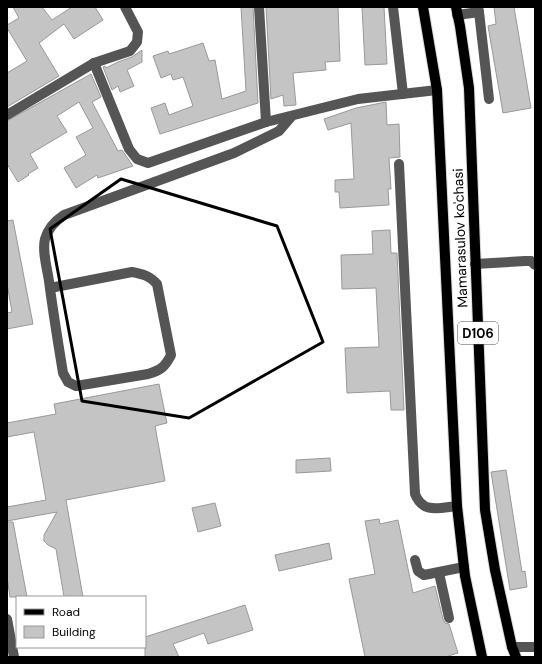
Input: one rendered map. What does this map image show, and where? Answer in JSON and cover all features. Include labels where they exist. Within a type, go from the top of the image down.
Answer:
[{"type":"main road","name":"Mamarasulov ko'chasi","points":[[423,7],[437,90],[457,506],[464,566],[479,656]]},
{"type":"main road","name":"Mamarasulov ko'chasi","points":[[457,11],[469,88],[484,510],[495,570],[512,647],[516,657]]},
{"type":"street","points":[[7,115],[94,63],[130,51],[137,42],[138,32],[125,7]]},
{"type":"street","points":[[259,7],[266,122]]},
{"type":"street","points":[[393,7],[403,94]]},
{"type":"street","points":[[457,11],[478,9],[489,98]]},
{"type":"street","points":[[94,63],[130,149],[137,159],[148,163],[266,122],[291,117],[358,99],[437,90]]},
{"type":"street","points":[[50,288],[132,272],[144,274],[152,278],[157,284],[171,355],[166,364],[157,371],[148,374],[76,386],[68,382],[63,373],[50,288],[45,255],[45,240],[50,228],[64,215],[234,153],[280,131],[291,117]]},
{"type":"street","points":[[399,164],[415,494],[418,502],[424,506],[432,508],[457,506]]},
{"type":"street","points":[[475,264],[531,261],[535,265]]},
{"type":"street","points":[[415,560],[418,571],[424,575],[464,566]]},
{"type":"street","points":[[439,572],[450,618]]},
{"type":"street","points":[[7,619],[14,657]]},
{"type":"street","points":[[512,647],[535,646]]},
{"type":"highlighted area","points":[[121,179],[277,226],[323,342],[189,418],[82,401],[50,229]]},
{"type":"building","points":[[13,7],[42,7],[52,20],[72,7],[95,7],[103,20],[74,39],[64,24],[39,43],[59,76],[7,107],[7,73],[27,61],[7,28],[7,25],[19,18]]},
{"type":"building","points":[[241,7],[253,7],[258,103],[160,134],[151,108],[165,103],[169,115],[193,106],[183,77],[173,80],[171,74],[161,78],[153,56],[168,51],[169,54],[203,43],[209,61],[215,60],[222,99],[246,91]]},
{"type":"building","points":[[266,7],[338,7],[340,61],[325,62],[326,70],[293,73],[296,105],[284,106],[283,95],[271,99]]},
{"type":"building","points":[[362,7],[384,7],[387,64],[365,65]]},
{"type":"building","points":[[494,7],[514,7],[531,108],[503,113],[488,26],[496,24]]},
{"type":"building","points":[[142,50],[142,62],[127,70],[134,86],[120,92],[118,86],[112,90],[103,67],[105,66],[106,68],[132,57]]},
{"type":"building","points":[[91,74],[101,97],[92,102],[118,151],[122,150],[133,166],[98,178],[97,175],[76,188],[64,168],[86,155],[76,137],[93,128],[79,102],[57,116],[67,132],[30,154],[38,168],[18,182],[7,164],[7,121]]},
{"type":"building","points":[[386,102],[387,125],[399,124],[400,157],[389,158],[391,189],[388,189],[389,205],[340,208],[339,192],[335,192],[335,180],[354,179],[351,123],[328,130],[324,119],[356,108]]},
{"type":"building","points":[[13,220],[33,324],[7,329],[7,313],[12,312],[7,284],[7,221]]},
{"type":"building","points":[[390,230],[391,253],[397,253],[404,410],[391,410],[390,391],[347,393],[345,348],[379,347],[376,288],[342,289],[341,255],[373,254],[372,231]]},
{"type":"building","points":[[159,384],[167,423],[155,426],[165,481],[66,500],[83,596],[64,596],[56,549],[44,541],[44,535],[57,512],[7,521],[7,507],[46,500],[34,432],[7,437],[7,423],[56,414],[54,404]]},
{"type":"building","points":[[330,458],[331,471],[296,473],[296,460]]},
{"type":"building","points":[[506,470],[522,572],[525,571],[527,587],[510,590],[491,472]]},
{"type":"building","points":[[215,503],[221,526],[198,532],[192,508]]},
{"type":"building","points":[[379,519],[380,524],[398,520],[413,593],[435,586],[443,619],[445,623],[449,624],[458,653],[445,657],[365,657],[349,579],[375,574],[365,521]]},
{"type":"building","points":[[7,522],[13,522],[27,596],[10,597],[7,577]]},
{"type":"building","points":[[329,543],[332,559],[279,571],[275,555]]},
{"type":"building","points":[[245,605],[253,630],[208,644],[204,633],[173,644],[179,657],[145,657],[146,637]]}]
